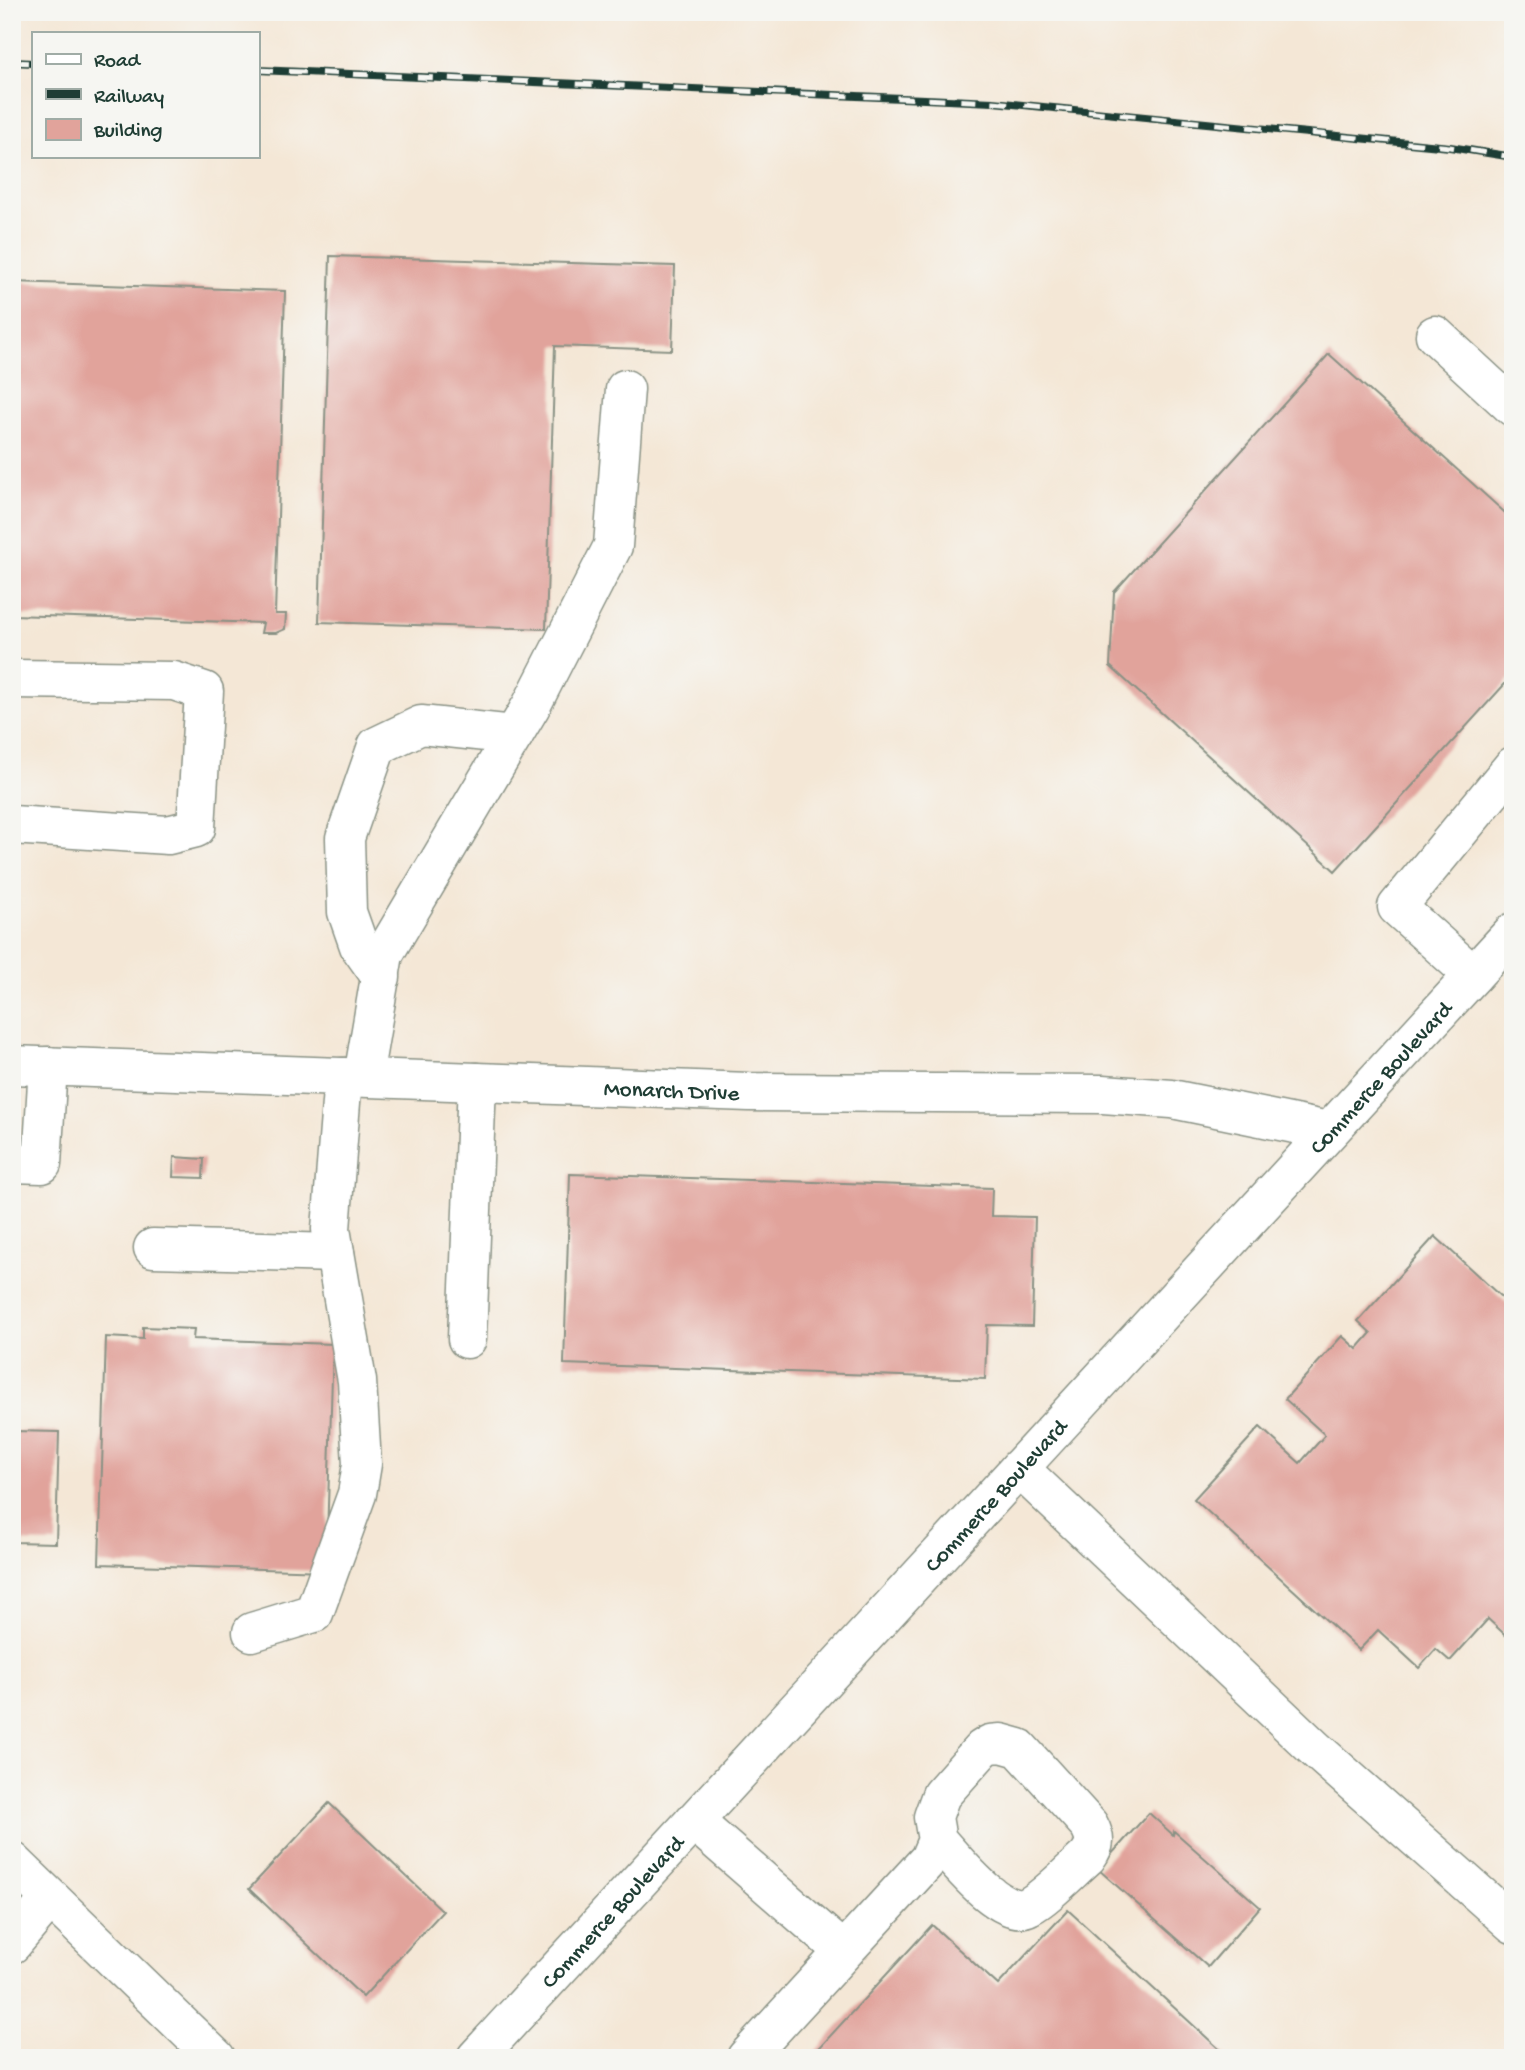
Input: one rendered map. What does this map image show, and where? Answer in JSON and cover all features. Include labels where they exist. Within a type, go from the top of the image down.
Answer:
[{"type":"street","points":[[1435,335],[1513,407]]},
{"type":"street","points":[[252,1632],[314,1613],[357,1494],[362,1464],[357,1381],[331,1229],[353,1077],[381,978],[384,954],[531,706],[613,546],[625,389]]},
{"type":"street","points":[[12,679],[174,681],[204,691],[196,828],[168,835],[12,825]]},
{"type":"street","points":[[381,978],[359,946],[347,912],[345,838],[377,747],[421,724],[514,735]]},
{"type":"street","points":[[1473,975],[1397,907],[1513,766]]},
{"type":"street","name":"Commerce Boulevard","points":[[492,2053],[694,1821],[1513,932]]},
{"type":"street","points":[[12,1163],[42,1164],[30,1066]]},
{"type":"street","name":"Monarch Drive","points":[[30,1066],[749,1092],[1103,1094],[1172,1099],[1329,1131]]},
{"type":"street","points":[[467,1339],[477,1082]]},
{"type":"street","points":[[153,1248],[335,1253]]},
{"type":"street","points":[[1019,1468],[1315,1749],[1513,1924]]},
{"type":"street","points":[[694,1821],[842,1950]]},
{"type":"street","points":[[746,2058],[842,1950],[929,1859],[937,1840]]},
{"type":"street","points":[[12,1861],[216,2058]]},
{"type":"street","points":[[12,1944],[50,1899]]},
{"type":"building","points":[[330,256],[675,266],[672,350],[555,346],[546,629],[319,622]]},
{"type":"building","points":[[12,282],[285,291],[275,614],[286,614],[285,629],[276,633],[261,633],[263,623],[12,615]]},
{"type":"building","points":[[1329,354],[1513,520],[1513,675],[1335,871],[1110,666],[1114,592]]},
{"type":"building","points":[[174,1157],[204,1159],[203,1178],[173,1177]]},
{"type":"building","points":[[570,1174],[992,1188],[991,1216],[1035,1217],[1032,1326],[987,1325],[985,1379],[564,1364]]},
{"type":"building","points":[[1435,1236],[1513,1308],[1513,1642],[1488,1619],[1450,1661],[1436,1649],[1419,1668],[1378,1630],[1359,1650],[1194,1499],[1260,1427],[1300,1463],[1325,1435],[1285,1399],[1342,1336],[1357,1349],[1371,1333],[1358,1321]]},
{"type":"building","points":[[143,1327],[194,1329],[193,1339],[333,1344],[326,1571],[99,1564],[106,1337],[143,1339]]},
{"type":"building","points":[[12,1431],[59,1432],[56,1543],[12,1542]]},
{"type":"building","points":[[329,1803],[443,1911],[363,1997],[249,1889]]},
{"type":"building","points":[[1149,1813],[1173,1835],[1174,1831],[1260,1907],[1208,1967],[1098,1869]]},
{"type":"building","points":[[1068,1910],[1229,2058],[810,2058],[932,1925],[998,1985]]},
{"type":"railway","points":[[12,62],[32,63]]},
{"type":"railway","points":[[259,70],[993,102],[1450,147],[1513,157]]}]
